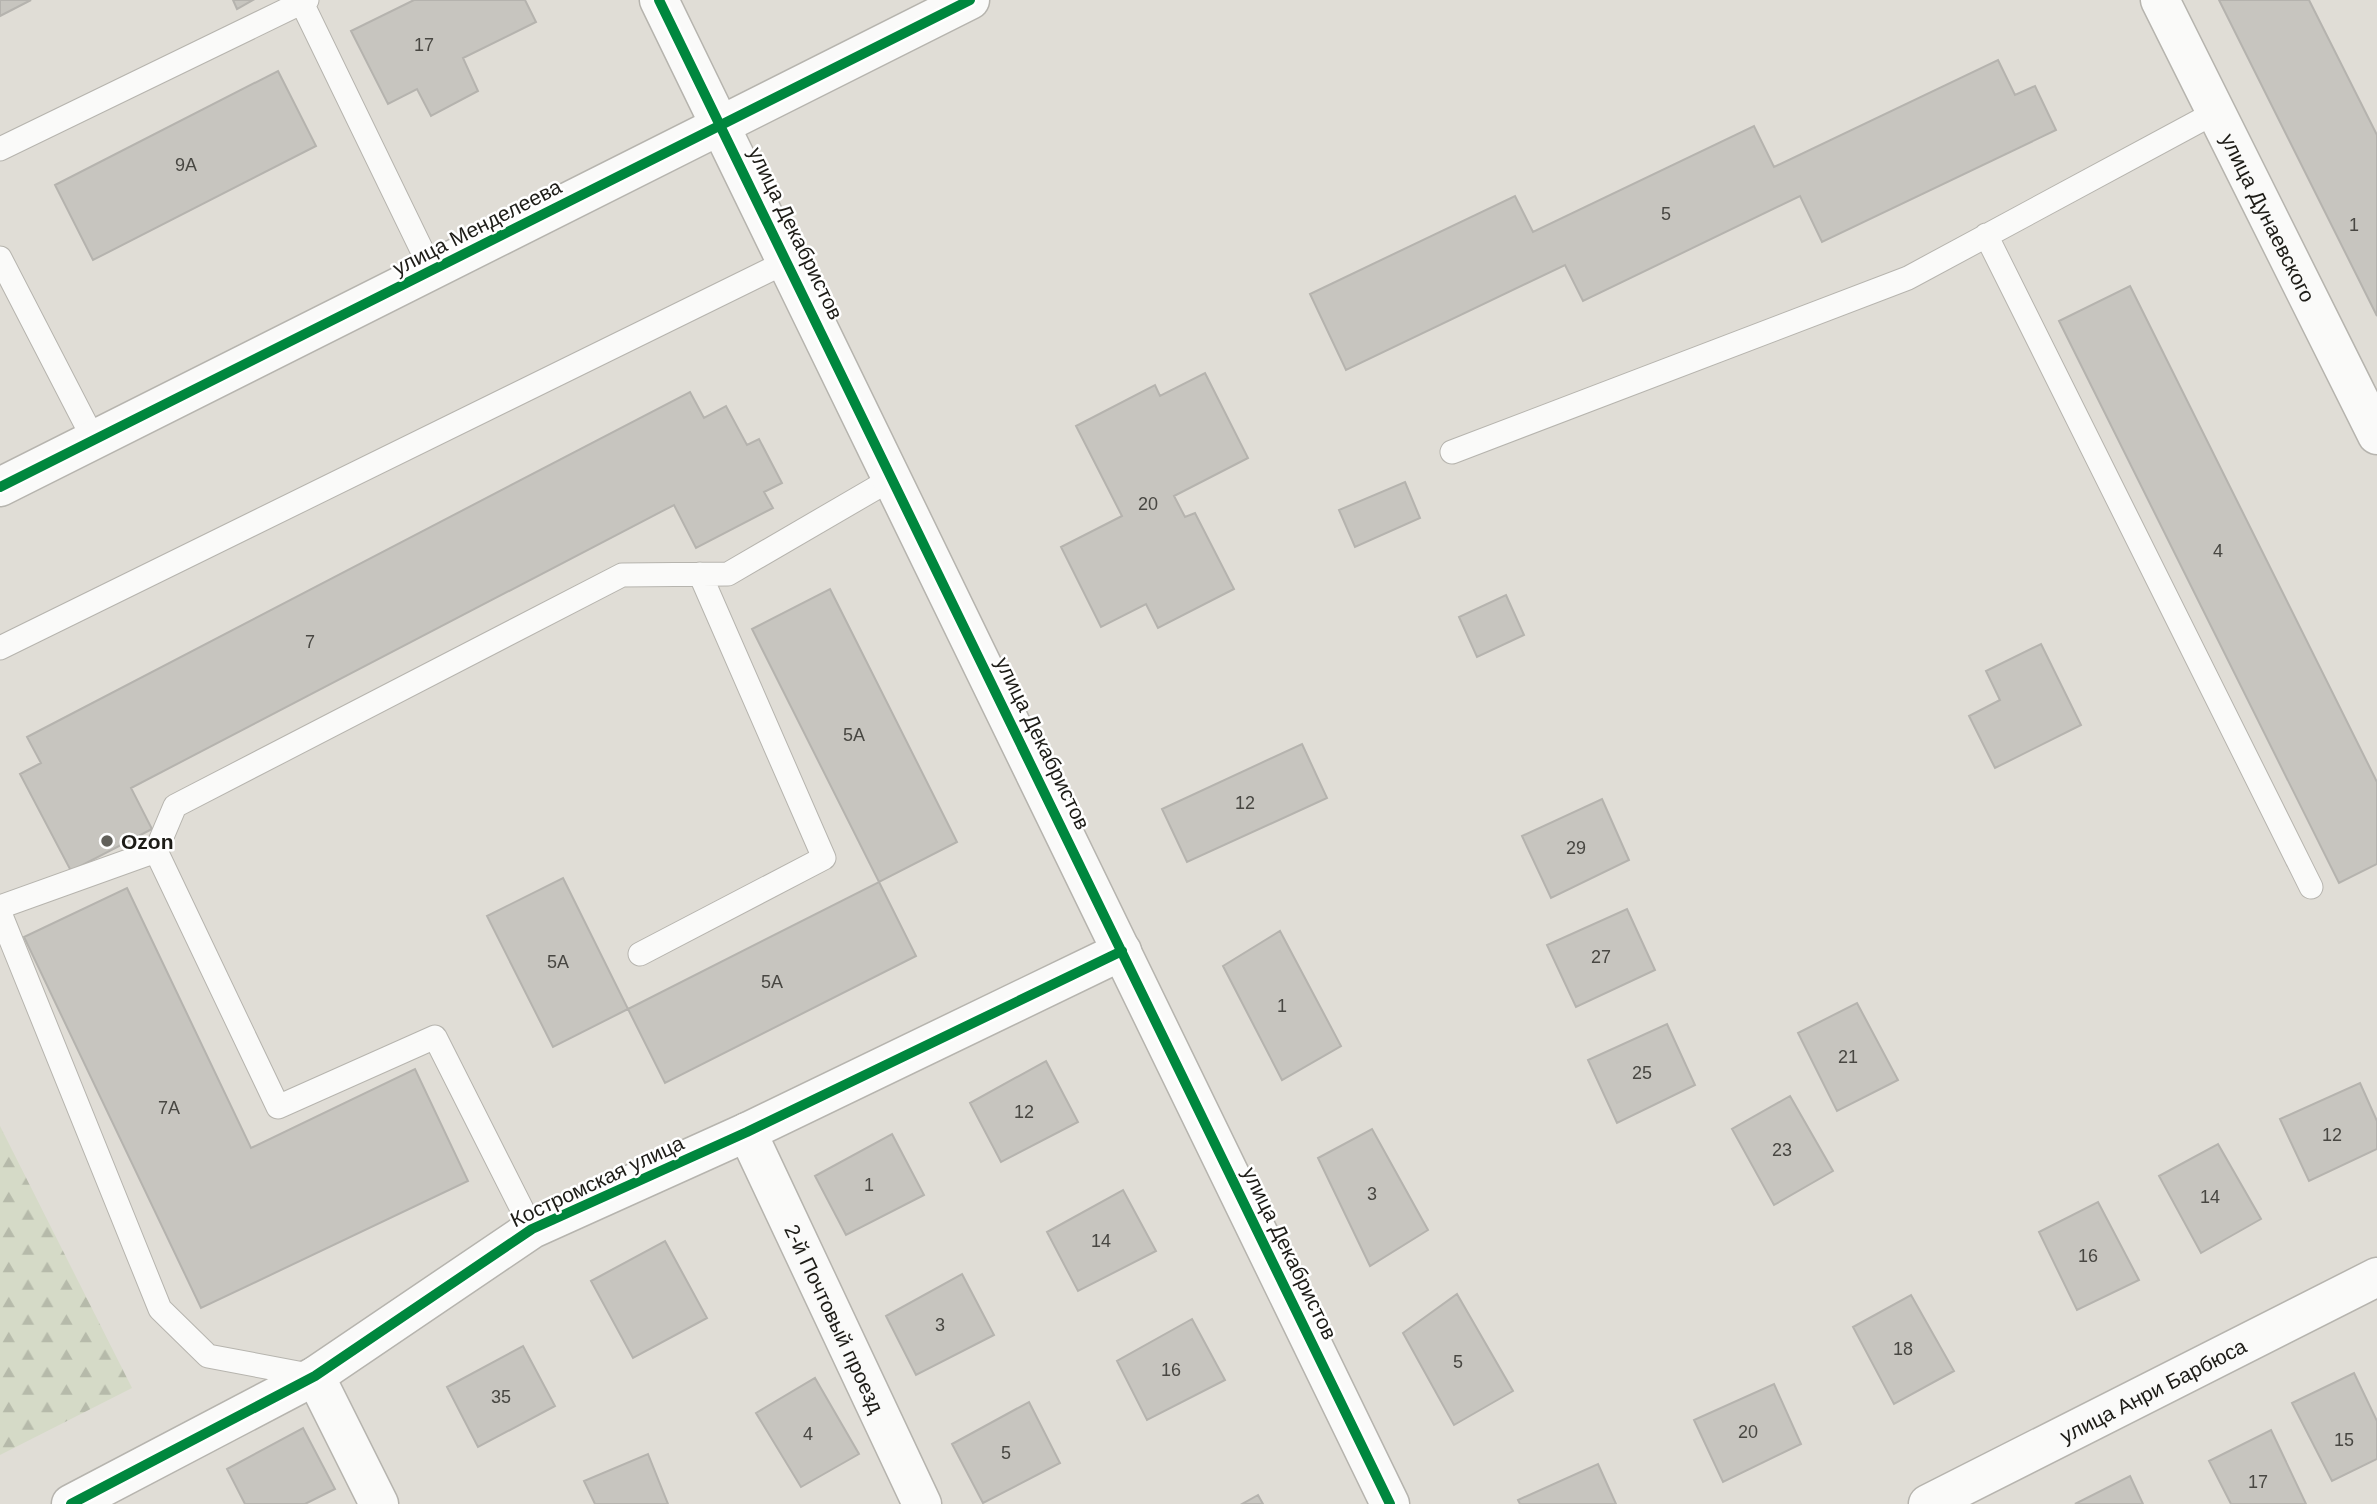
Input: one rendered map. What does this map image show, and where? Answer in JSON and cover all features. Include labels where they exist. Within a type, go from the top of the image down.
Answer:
[{"type":"street","name":"улица Декабристов","points":[[659,0],[723,126],[1390,1504]]},
{"type":"street","name":"улица Менделеева","points":[[0,487],[970,0]]},
{"type":"street","name":"улица Дунаевского","points":[[2160,0],[2377,435]]},
{"type":"street","name":"Костромская улица","points":[[71,1504],[315,1376],[532,1229],[747,1132],[1122,951]]},
{"type":"street","name":"2-й Почтовый проезд","points":[[747,1132],[922,1504]]},
{"type":"street","name":"улица Анри Барбюса","points":[[1928,1504],[2377,1277]]},
{"type":"street","points":[[315,1376],[379,1504]]},
{"type":"lane","points":[[0,149],[304,1],[432,271]]},
{"type":"lane","points":[[1452,452],[1908,278],[2216,112]]},
{"type":"lane","points":[[1986,235],[2311,887]]},
{"type":"lane","points":[[0,258],[94,440]]},
{"type":"lane","points":[[0,648],[788,261]]},
{"type":"lane","points":[[532,1229],[435,1037],[278,1107],[156,852],[175,806],[622,575],[728,574],[893,478]]},
{"type":"lane","points":[[640,954],[824,858],[700,574]]},
{"type":"lane","points":[[0,907],[156,852]]},
{"type":"lane","points":[[0,913],[160,1309],[208,1356],[315,1376]]},
{"type":"green space","points":[[0,1126],[132,1388],[0,1455]]},
{"type":"building","points":[[0,0],[31,0],[0,16]]},
{"type":"building","points":[[233,0],[253,0],[237,9]]},
{"type":"building","points":[[414,0],[525,0],[536,22],[463,58],[478,91],[431,116],[417,89],[388,104],[351,31]]},
{"type":"building","points":[[2219,0],[2309,0],[2377,135],[2377,316]]},
{"type":"building","points":[[1998,60],[2015,95],[2035,86],[2056,130],[1822,242],[1800,196],[1583,301],[1565,265],[1346,370],[1310,294],[1515,196],[1533,232],[1754,126],[1774,167]]},
{"type":"building","points":[[278,71],[316,146],[93,260],[55,185]]},
{"type":"building","points":[[2130,286],[2377,782],[2377,864],[2339,883],[2059,321]]},
{"type":"building","points":[[1205,373],[1248,458],[1174,496],[1185,517],[1195,513],[1234,589],[1158,628],[1146,604],[1101,627],[1061,547],[1122,516],[1076,426],[1155,385],[1160,396]]},
{"type":"building","points":[[690,392],[704,418],[726,406],[747,445],[759,439],[782,483],[764,492],[773,508],[696,548],[674,505],[131,788],[152,829],[71,871],[20,774],[41,763],[27,737]]},
{"type":"building","points":[[1405,482],[1420,518],[1355,547],[1339,510]]},
{"type":"building","points":[[830,589],[957,842],[879,882],[752,629]]},
{"type":"building","points":[[1506,595],[1524,635],[1477,657],[1459,617]]},
{"type":"building","points":[[2041,644],[2081,725],[1995,768],[1969,716],[2000,700],[1986,671]]},
{"type":"building","points":[[1302,744],[1327,798],[1187,862],[1162,809]]},
{"type":"building","points":[[1602,799],[1629,860],[1551,898],[1522,836]]},
{"type":"building","points":[[563,878],[628,1009],[553,1047],[487,916]]},
{"type":"building","points":[[879,882],[916,956],[665,1083],[628,1009]]},
{"type":"building","points":[[127,888],[251,1148],[415,1069],[468,1181],[201,1308],[24,937]]},
{"type":"building","points":[[1627,909],[1655,970],[1576,1007],[1547,945]]},
{"type":"building","points":[[1280,931],[1341,1046],[1282,1080],[1223,966]]},
{"type":"building","points":[[1857,1003],[1898,1080],[1837,1111],[1798,1033]]},
{"type":"building","points":[[1667,1024],[1695,1085],[1617,1123],[1588,1060]]},
{"type":"building","points":[[1046,1061],[1078,1122],[1001,1162],[970,1103]]},
{"type":"building","points":[[2360,1083],[2377,1121],[2377,1149],[2309,1181],[2280,1119]]},
{"type":"building","points":[[1790,1096],[1833,1171],[1774,1205],[1732,1129]]},
{"type":"building","points":[[1372,1129],[1428,1230],[1370,1266],[1318,1158]]},
{"type":"building","points":[[892,1134],[924,1195],[846,1235],[815,1176]]},
{"type":"building","points":[[2218,1144],[2261,1219],[2201,1253],[2159,1176]]},
{"type":"building","points":[[1123,1190],[1156,1251],[1078,1291],[1047,1232]]},
{"type":"building","points":[[2098,1202],[2139,1280],[2077,1310],[2039,1232]]},
{"type":"building","points":[[665,1241],[707,1318],[633,1358],[591,1281]]},
{"type":"building","points":[[962,1274],[994,1335],[916,1375],[886,1316]]},
{"type":"building","points":[[1457,1294],[1513,1391],[1454,1425],[1403,1333]]},
{"type":"building","points":[[1911,1295],[1954,1371],[1894,1404],[1853,1327]]},
{"type":"building","points":[[1192,1319],[1225,1380],[1147,1420],[1117,1361]]},
{"type":"building","points":[[523,1346],[555,1406],[478,1447],[447,1387]]},
{"type":"building","points":[[2354,1373],[2377,1421],[2377,1459],[2332,1481],[2292,1403]]},
{"type":"building","points":[[815,1378],[859,1454],[801,1487],[756,1413]]},
{"type":"building","points":[[1774,1384],[1801,1444],[1723,1482],[1694,1420]]},
{"type":"building","points":[[1029,1402],[1060,1463],[983,1503],[952,1444]]},
{"type":"building","points":[[303,1428],[335,1489],[305,1504],[245,1504],[227,1469]]},
{"type":"building","points":[[2271,1430],[2306,1504],[2231,1504],[2209,1461]]},
{"type":"building","points":[[648,1454],[668,1504],[595,1504],[584,1481]]},
{"type":"building","points":[[1598,1464],[1616,1504],[1520,1504],[1518,1500]]},
{"type":"building","points":[[2130,1476],[2143,1504],[2075,1504]]},
{"type":"building","points":[[1258,1495],[1263,1504],[1242,1504]]},
{"type":"cycle path","points":[[659,0],[1390,1504]]},
{"type":"cycle path","points":[[0,487],[970,0]]},
{"type":"cycle path","points":[[71,1504],[315,1376],[532,1229],[747,1132],[1122,951]]},
{"type":"place","name":"Ozon","points":[[107,841]]}]
